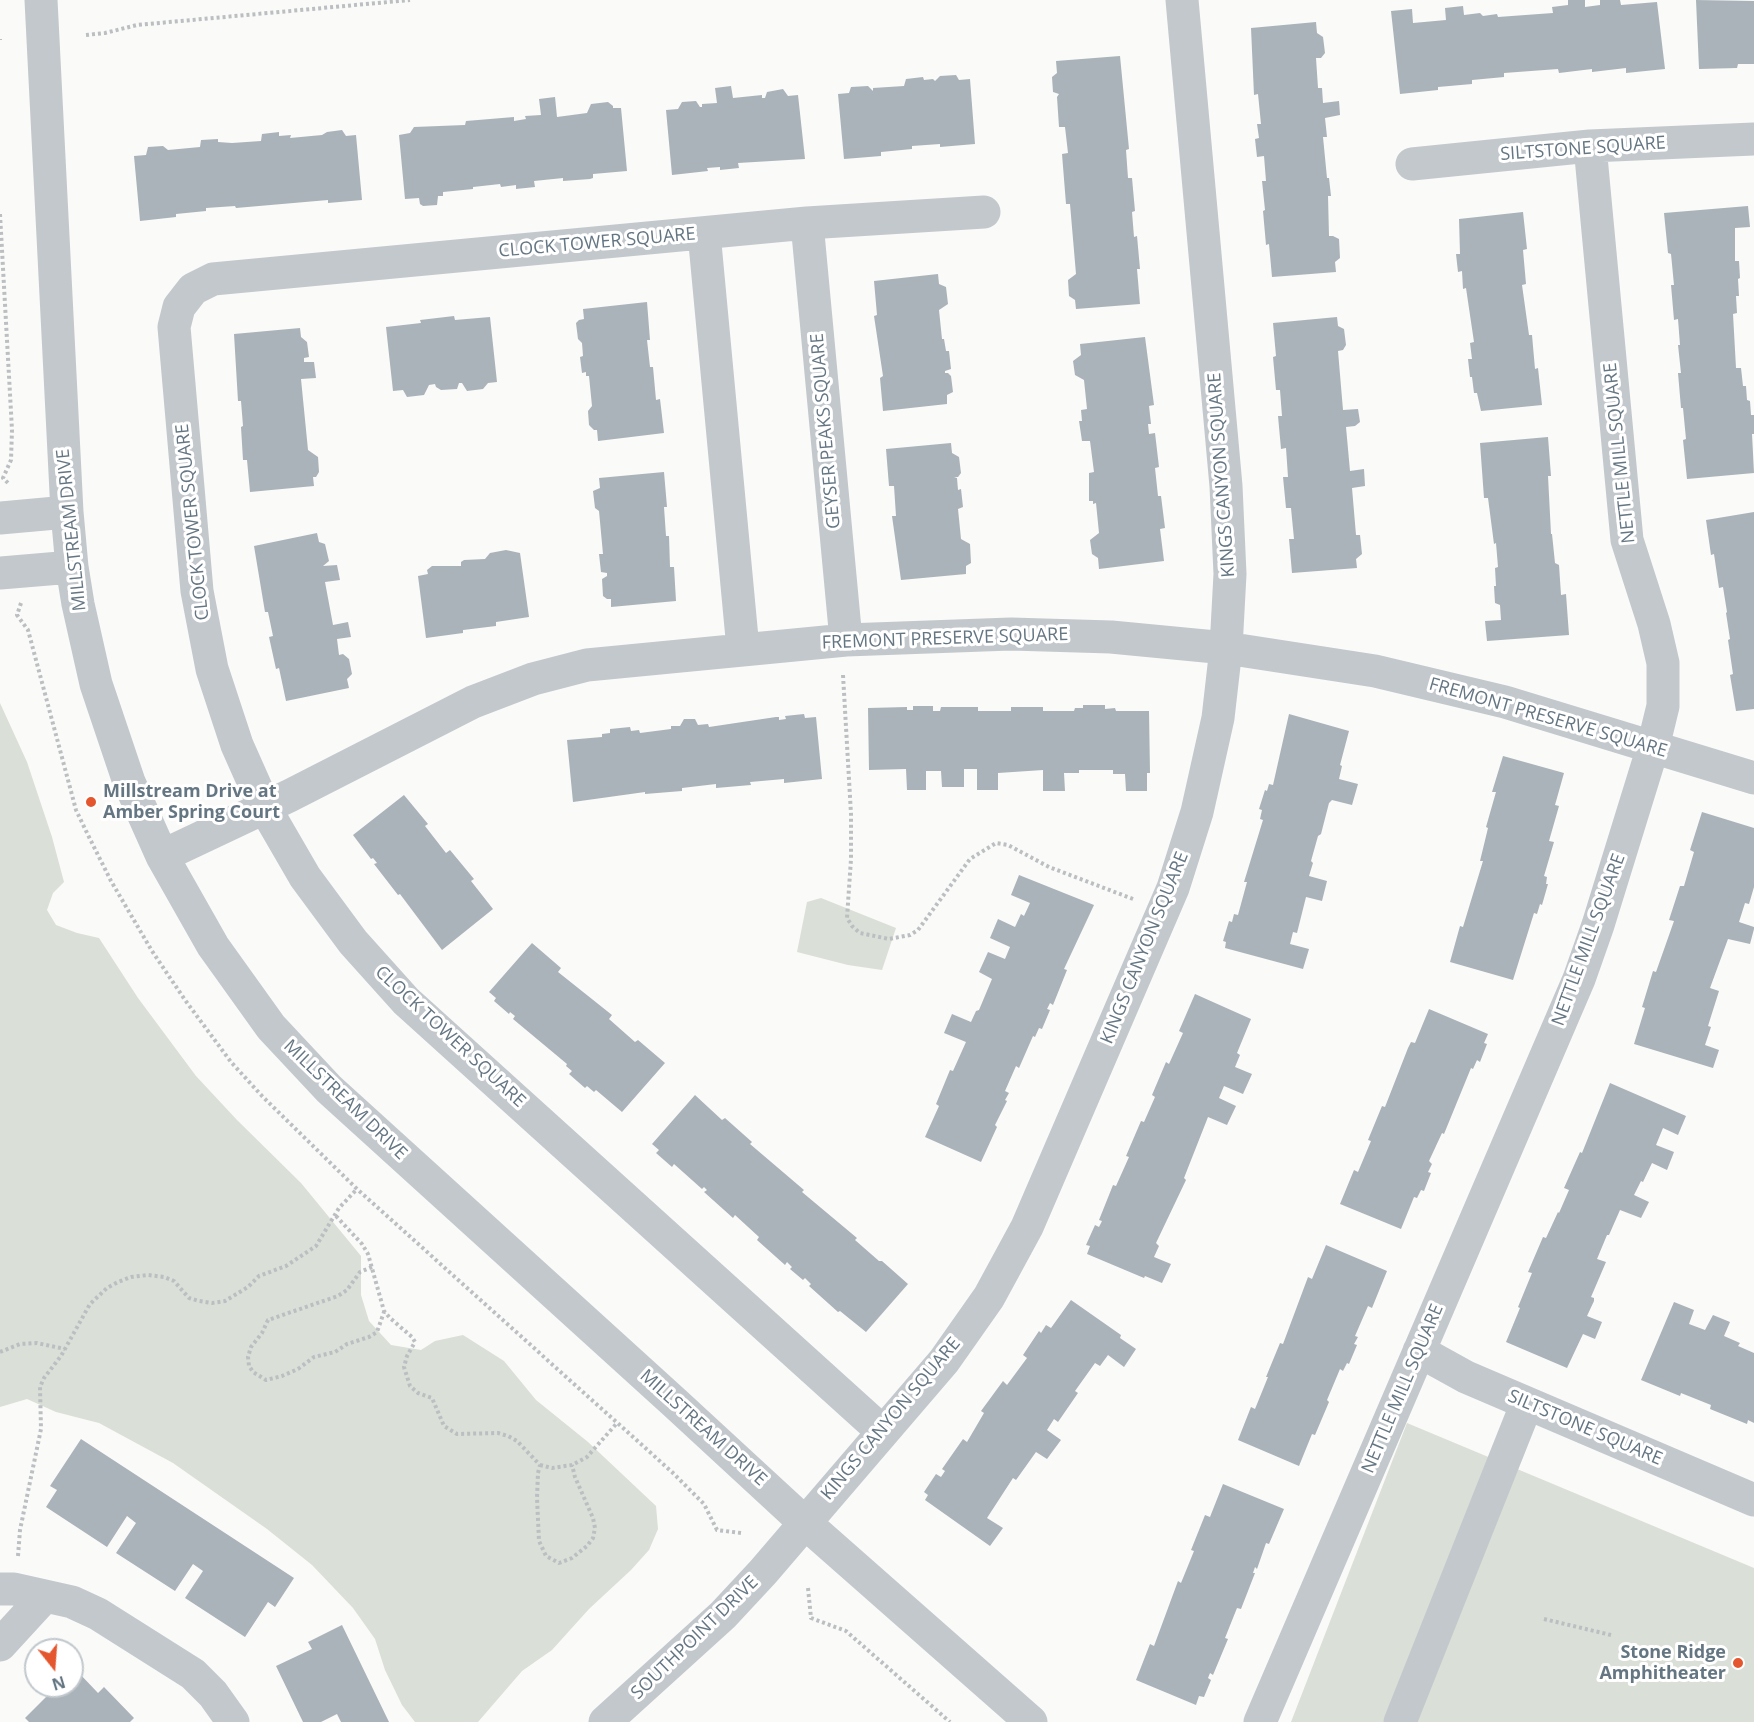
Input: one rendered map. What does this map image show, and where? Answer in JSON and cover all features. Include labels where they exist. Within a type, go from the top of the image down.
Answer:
[{"type":"street","name":"MILLSTREAM DRIVE","points":[[40,0],[67,512],[72,567],[96,684],[129,782],[162,856],[213,946],[272,1028],[328,1089],[675,1402],[804,1522],[1031,1722]]},
{"type":"street","name":"KINGS CANYON SQUARE","points":[[804,1522],[944,1361],[989,1297],[1028,1227],[1173,888],[1197,812],[1218,718],[1226,648],[1230,574],[1226,486],[1182,0]]},
{"type":"street","name":"SILTSTONE SQUARE","points":[[1412,164],[1590,146],[1754,139]]},
{"type":"street","name":"NETTLE MILL SQUARE","points":[[1260,1722],[1579,980],[1653,747],[1663,706],[1663,663],[1654,624],[1627,540],[1590,146]]},
{"type":"street","name":"CLOCK TOWER SQUARE","points":[[883,1432],[406,1001],[353,942],[305,877],[265,808],[237,745],[212,669],[197,591],[174,327],[179,307],[194,289],[213,279],[807,223],[984,212]]},
{"type":"street","name":"GEYSER PEAKS SQUARE","points":[[807,223],[846,640]]},
{"type":"street","points":[[704,233],[742,649]]},
{"type":"street","points":[[0,518],[67,512]]},
{"type":"street","points":[[0,573],[72,567]]},
{"type":"street","name":"FREMONT PRESERVE SQUARE","points":[[162,856],[265,808],[473,702],[533,679],[587,665],[846,640],[1011,634],[1111,637],[1226,648],[1375,671],[1505,702],[1754,778]]},
{"type":"street","name":"SILTSTONE SQUARE","points":[[1419,1352],[1466,1377],[1527,1404],[1754,1500]]},
{"type":"street","points":[[1400,1722],[1527,1404]]},
{"type":"street","name":"SOUTHPOINT DRIVE","points":[[605,1722],[723,1615],[763,1572],[804,1522]]},
{"type":"street","points":[[0,1645],[20,1591],[72,1602],[98,1614],[193,1674],[213,1694],[233,1722]]},
{"type":"path","points":[[86,35],[137,25],[410,0]]},
{"type":"path","points":[[0,214],[12,430],[11,460],[3,478],[10,486]]},
{"type":"path","points":[[843,675],[851,814],[847,918],[860,933],[889,939],[910,935],[918,930],[970,859],[996,843],[1008,845],[1049,867],[1140,902]]},
{"type":"path","points":[[20,1591],[20,1530],[41,1429],[40,1388],[90,1304],[107,1288],[118,1282],[148,1275],[174,1281],[189,1298],[212,1303],[225,1301],[248,1287],[259,1276],[286,1266],[316,1246],[339,1208],[357,1189]]},
{"type":"path","points":[[336,1216],[362,1244],[368,1254],[384,1311],[415,1342],[404,1366],[410,1386],[418,1393],[432,1398],[444,1426],[457,1434],[498,1433],[508,1436],[517,1441],[540,1465],[552,1468],[572,1465],[586,1457],[617,1423]]},
{"type":"path","points":[[372,1268],[360,1272],[347,1290],[338,1296],[268,1320],[262,1333],[251,1347],[248,1357],[249,1366],[253,1372],[266,1380],[282,1376],[298,1369],[314,1357],[335,1352],[347,1344],[377,1332],[384,1311]]},
{"type":"path","points":[[0,1352],[20,1344],[37,1343],[65,1348]]},
{"type":"path","points":[[540,1465],[537,1498],[539,1541],[546,1556],[559,1563],[572,1558],[587,1546],[593,1538],[595,1528],[572,1465]]},
{"type":"path","points":[[808,1588],[811,1618],[846,1631],[950,1722]]},
{"type":"path","points":[[1544,1619],[1611,1635]]},
{"type":"shaded area","points":[[0,703],[27,762],[64,882],[53,893],[47,910],[56,925],[99,938],[138,998],[196,1076],[301,1183],[361,1256],[361,1295],[369,1321],[391,1345],[421,1350],[435,1341],[463,1335],[504,1361],[536,1400],[588,1442],[656,1506],[658,1529],[649,1550],[589,1609],[552,1650],[522,1671],[478,1722],[415,1722],[402,1705],[385,1670],[375,1639],[353,1608],[312,1565],[267,1529],[173,1463],[99,1423],[56,1412],[27,1399],[0,1407]]},
{"type":"shaded area","points":[[821,898],[896,928],[882,970],[848,965],[797,952],[807,902]]},
{"type":"shaded area","points":[[1407,1423],[1754,1568],[1754,1722],[1291,1722]]},
{"type":"building","points":[[1568,0],[1585,0],[1585,7],[1600,5],[1600,0],[1620,0],[1621,5],[1657,2],[1665,69],[1626,73],[1626,68],[1592,72],[1592,69],[1559,73],[1558,69],[1504,73],[1504,77],[1472,80],[1472,84],[1400,94],[1391,11],[1412,9],[1413,23],[1446,20],[1445,8],[1463,6],[1464,15],[1497,14],[1498,17],[1553,13],[1552,7],[1568,5]]},
{"type":"building","points":[[1696,0],[1754,1],[1754,64],[1738,64],[1737,68],[1699,69]]},
{"type":"building","points":[[1316,22],[1317,33],[1323,37],[1325,53],[1321,58],[1316,58],[1318,88],[1322,88],[1323,103],[1339,101],[1340,115],[1325,118],[1327,137],[1323,137],[1331,196],[1328,196],[1329,236],[1339,239],[1340,258],[1335,262],[1336,272],[1272,277],[1263,211],[1265,210],[1262,181],[1266,181],[1264,156],[1257,157],[1255,139],[1259,138],[1257,124],[1261,124],[1258,94],[1254,95],[1251,28]]},
{"type":"building","points":[[1120,56],[1129,149],[1126,150],[1128,178],[1132,178],[1135,211],[1132,212],[1134,237],[1137,236],[1140,269],[1137,269],[1140,304],[1076,309],[1075,300],[1069,296],[1068,280],[1076,274],[1070,204],[1066,204],[1062,154],[1068,153],[1065,127],[1059,127],[1057,97],[1059,94],[1053,92],[1052,77],[1057,73],[1056,61]]},
{"type":"building","points":[[956,75],[959,80],[970,79],[975,144],[940,147],[940,144],[912,146],[912,149],[881,152],[881,156],[844,159],[838,94],[849,93],[851,87],[868,86],[873,91],[873,88],[904,86],[906,79],[923,77],[924,80],[933,79],[935,81],[940,76]]},
{"type":"building","points":[[731,86],[733,98],[762,95],[762,98],[765,98],[767,92],[783,89],[788,96],[798,95],[805,159],[738,163],[739,168],[720,170],[720,167],[707,168],[708,171],[672,175],[666,110],[678,109],[682,102],[696,101],[700,107],[702,104],[717,103],[715,88]]},
{"type":"building","points":[[555,97],[557,117],[587,113],[591,104],[608,102],[613,108],[621,108],[627,171],[593,174],[593,178],[590,179],[563,181],[563,178],[534,181],[535,187],[516,189],[516,185],[501,187],[500,184],[443,192],[443,196],[438,196],[437,205],[423,206],[419,198],[405,199],[399,135],[410,133],[414,127],[465,125],[466,121],[514,117],[514,121],[526,119],[525,116],[541,115],[539,99]]},
{"type":"building","points":[[342,130],[346,136],[356,135],[362,200],[206,208],[206,211],[176,214],[176,217],[140,221],[134,156],[146,155],[148,147],[163,146],[168,150],[200,147],[201,140],[218,139],[218,142],[232,143],[261,141],[262,134],[279,132],[279,136],[291,135],[290,138],[322,135]]},
{"type":"building","points":[[1748,206],[1750,227],[1735,228],[1735,261],[1739,261],[1740,278],[1738,279],[1739,296],[1736,296],[1737,313],[1733,314],[1736,368],[1741,368],[1743,386],[1746,386],[1747,400],[1750,401],[1751,415],[1754,415],[1754,434],[1752,434],[1754,473],[1687,479],[1683,440],[1686,439],[1678,373],[1681,373],[1678,319],[1674,320],[1671,285],[1674,285],[1664,213]]},
{"type":"building","points":[[1523,212],[1527,249],[1523,250],[1526,284],[1522,285],[1529,335],[1532,335],[1535,369],[1538,368],[1542,405],[1481,411],[1477,393],[1474,393],[1472,377],[1470,377],[1468,359],[1472,359],[1470,343],[1474,342],[1466,288],[1463,289],[1462,271],[1458,272],[1456,254],[1460,254],[1459,219]]},
{"type":"building","points":[[938,274],[939,284],[946,287],[948,304],[939,310],[942,339],[944,339],[946,351],[949,351],[951,369],[945,373],[951,376],[953,392],[947,395],[947,404],[883,411],[880,378],[883,376],[874,316],[877,315],[874,281]]},
{"type":"building","points":[[647,302],[650,367],[653,367],[656,400],[660,399],[664,433],[598,441],[597,430],[589,425],[588,411],[592,406],[589,376],[586,376],[586,372],[582,373],[580,357],[583,356],[582,343],[578,339],[576,323],[584,319],[583,309]]},
{"type":"building","points":[[454,316],[455,320],[490,317],[497,382],[488,383],[483,389],[467,391],[462,383],[459,383],[457,389],[441,390],[435,384],[429,385],[424,395],[407,397],[403,390],[393,391],[386,327]]},
{"type":"building","points":[[1337,317],[1338,326],[1344,329],[1346,345],[1343,350],[1338,351],[1343,410],[1358,409],[1360,422],[1355,426],[1346,427],[1350,471],[1364,469],[1365,486],[1352,488],[1356,535],[1360,535],[1362,554],[1356,559],[1357,568],[1292,573],[1289,539],[1294,539],[1291,508],[1286,508],[1283,477],[1288,477],[1286,448],[1281,449],[1278,416],[1282,416],[1280,390],[1276,390],[1273,323]]},
{"type":"building","points":[[300,328],[301,337],[307,342],[309,357],[304,358],[304,362],[314,362],[316,378],[301,379],[308,450],[318,457],[319,472],[316,477],[313,477],[314,486],[250,492],[247,460],[243,460],[241,427],[243,426],[241,401],[238,401],[234,334]]},
{"type":"building","points":[[1145,337],[1154,405],[1149,406],[1151,424],[1148,424],[1149,434],[1155,433],[1159,467],[1155,468],[1165,528],[1160,529],[1164,561],[1099,569],[1098,558],[1092,554],[1090,540],[1099,533],[1096,503],[1089,501],[1089,473],[1094,472],[1090,441],[1082,441],[1079,421],[1082,421],[1081,410],[1087,409],[1084,380],[1075,375],[1073,361],[1081,355],[1080,344]]},
{"type":"building","points":[[1548,437],[1551,534],[1555,563],[1559,565],[1561,595],[1566,594],[1569,635],[1487,641],[1485,621],[1501,620],[1500,605],[1495,603],[1495,568],[1498,567],[1496,543],[1494,544],[1488,498],[1484,498],[1480,443]]},
{"type":"building","points":[[951,443],[952,453],[959,457],[961,473],[958,477],[954,477],[957,478],[958,490],[961,489],[963,507],[958,509],[961,539],[970,544],[971,563],[966,566],[966,574],[901,580],[892,516],[896,516],[894,486],[889,486],[886,449]]},
{"type":"building","points":[[664,472],[667,507],[664,507],[666,536],[669,536],[670,567],[674,567],[676,601],[611,607],[611,599],[603,596],[602,579],[607,576],[607,573],[601,572],[599,554],[603,554],[599,511],[595,508],[593,491],[600,488],[599,478]]},
{"type":"building","points":[[1754,512],[1754,709],[1736,711],[1730,675],[1733,674],[1727,612],[1723,587],[1719,588],[1714,554],[1711,555],[1706,520]]},
{"type":"building","points":[[317,533],[319,542],[325,544],[329,561],[323,566],[337,565],[340,580],[325,582],[333,625],[348,622],[351,637],[337,639],[339,655],[343,654],[349,659],[352,674],[347,679],[349,688],[286,701],[269,637],[273,636],[268,612],[265,612],[254,546]]},
{"type":"building","points":[[506,550],[520,553],[529,617],[496,622],[496,626],[463,630],[463,633],[426,638],[418,576],[428,574],[427,570],[432,566],[461,566],[464,560],[485,559],[490,553]]},
{"type":"building","points":[[1083,705],[1105,705],[1105,709],[1115,708],[1116,711],[1149,711],[1150,773],[1147,773],[1147,791],[1126,791],[1125,774],[1113,774],[1113,770],[1079,770],[1079,773],[1064,773],[1065,791],[1043,791],[1043,770],[998,773],[998,790],[977,790],[977,769],[964,769],[964,787],[942,787],[941,771],[926,771],[926,790],[907,790],[906,769],[869,770],[868,708],[907,707],[907,710],[913,710],[913,706],[933,706],[933,711],[940,711],[941,707],[978,707],[978,711],[1011,711],[1011,707],[1043,707],[1043,711],[1074,711],[1075,708],[1083,708]]},
{"type":"building","points":[[804,714],[805,718],[816,717],[822,779],[784,783],[784,779],[716,788],[716,784],[682,788],[682,791],[645,794],[645,792],[573,802],[567,740],[602,737],[602,734],[610,733],[610,729],[630,727],[631,731],[639,730],[640,733],[671,729],[671,726],[680,726],[684,719],[695,719],[698,725],[708,724],[709,727],[776,717],[779,717],[779,720],[786,719],[785,716]]},
{"type":"building","points":[[1289,714],[1349,731],[1340,765],[1342,766],[1339,779],[1358,784],[1352,805],[1332,800],[1329,803],[1321,834],[1318,836],[1309,876],[1327,881],[1322,901],[1306,897],[1297,933],[1293,932],[1290,944],[1309,949],[1303,969],[1225,948],[1226,942],[1223,941],[1229,921],[1232,922],[1234,914],[1238,915],[1247,882],[1244,882],[1263,820],[1260,819],[1262,810],[1259,809],[1265,790],[1267,791],[1269,784],[1273,785]]},
{"type":"building","points":[[1503,756],[1564,773],[1555,805],[1559,806],[1549,841],[1554,842],[1544,876],[1547,877],[1546,884],[1548,884],[1542,905],[1540,904],[1537,914],[1534,913],[1513,980],[1450,962],[1483,861],[1480,861],[1488,828],[1486,827],[1496,792],[1492,792]]},
{"type":"building","points":[[404,795],[428,824],[425,826],[446,853],[450,850],[474,879],[471,881],[493,909],[442,950],[374,864],[377,863],[373,858],[371,859],[353,835]]},
{"type":"building","points":[[1702,812],[1754,828],[1754,887],[1749,904],[1745,903],[1739,922],[1754,927],[1754,929],[1750,944],[1728,939],[1710,988],[1719,991],[1708,1026],[1711,1027],[1705,1045],[1719,1050],[1713,1068],[1634,1044],[1653,971],[1656,972],[1674,921],[1669,920],[1680,886],[1684,886],[1694,852],[1690,850]]},
{"type":"building","points":[[1019,875],[1094,905],[1064,969],[1067,970],[1053,1005],[1050,1003],[1047,1009],[1050,1010],[1042,1029],[1039,1028],[1035,1037],[1033,1036],[1019,1068],[1016,1066],[1005,1091],[1009,1093],[1005,1100],[1007,1101],[981,1162],[925,1137],[939,1106],[936,1104],[950,1070],[953,1071],[966,1042],[944,1033],[952,1014],[971,1022],[976,1011],[979,1010],[992,979],[979,972],[988,952],[1005,959],[1010,947],[990,938],[998,919],[1015,927],[1021,914],[1024,916],[1030,903],[1011,895]]},
{"type":"building","points":[[532,943],[561,968],[558,972],[612,1015],[609,1019],[635,1042],[638,1040],[665,1063],[622,1112],[596,1090],[594,1092],[587,1086],[585,1088],[569,1074],[572,1071],[566,1066],[567,1064],[513,1019],[515,1016],[510,1012],[509,1014],[494,1001],[496,998],[489,992]]},
{"type":"building","points":[[1195,994],[1251,1019],[1237,1053],[1240,1055],[1235,1067],[1252,1074],[1243,1094],[1224,1086],[1219,1098],[1236,1106],[1227,1125],[1208,1117],[1184,1178],[1186,1180],[1156,1243],[1159,1246],[1154,1257],[1171,1264],[1162,1283],[1145,1276],[1144,1278],[1087,1254],[1090,1246],[1086,1245],[1095,1225],[1099,1227],[1102,1221],[1099,1220],[1113,1185],[1116,1186],[1141,1121],[1144,1122],[1155,1097],[1152,1095],[1166,1062],[1169,1064],[1183,1033],[1179,1031]]},
{"type":"building","points":[[1429,1009],[1488,1034],[1484,1043],[1487,1044],[1480,1062],[1477,1060],[1473,1069],[1471,1068],[1444,1134],[1442,1133],[1429,1161],[1432,1164],[1428,1172],[1431,1173],[1424,1191],[1421,1190],[1417,1198],[1414,1197],[1401,1229],[1340,1204],[1354,1170],[1358,1172],[1382,1106],[1385,1107],[1408,1048],[1411,1042],[1415,1043]]},
{"type":"building","points":[[1610,1083],[1686,1116],[1678,1135],[1663,1128],[1656,1145],[1674,1152],[1667,1170],[1652,1163],[1634,1195],[1649,1202],[1641,1218],[1620,1210],[1607,1235],[1597,1259],[1606,1262],[1591,1297],[1594,1301],[1587,1316],[1602,1322],[1595,1339],[1583,1334],[1567,1368],[1506,1342],[1532,1273],[1528,1272],[1543,1237],[1546,1238],[1569,1190],[1564,1188],[1580,1152],[1582,1153]]},
{"type":"building","points":[[695,1095],[722,1120],[725,1118],[752,1142],[750,1144],[804,1190],[802,1192],[908,1284],[866,1332],[840,1311],[838,1312],[809,1286],[811,1284],[805,1278],[803,1280],[790,1269],[792,1267],[787,1262],[785,1265],[757,1240],[759,1237],[735,1215],[733,1218],[704,1192],[707,1190],[704,1187],[702,1189],[674,1164],[672,1167],[656,1153],[659,1150],[652,1144]]},
{"type":"building","points":[[1326,1245],[1387,1271],[1372,1308],[1368,1306],[1355,1336],[1358,1337],[1354,1344],[1357,1345],[1349,1364],[1347,1363],[1343,1371],[1340,1369],[1327,1400],[1329,1402],[1315,1435],[1312,1434],[1299,1466],[1238,1440],[1251,1407],[1255,1409],[1280,1343],[1283,1344],[1308,1277],[1312,1279]]},
{"type":"building","points":[[1071,1300],[1121,1335],[1120,1338],[1136,1349],[1124,1367],[1108,1355],[1100,1366],[1095,1363],[1075,1391],[1078,1393],[1058,1422],[1054,1419],[1047,1430],[1061,1440],[1047,1459],[1036,1452],[1016,1480],[1013,1478],[987,1518],[1003,1528],[990,1546],[925,1500],[928,1495],[924,1492],[936,1474],[941,1477],[945,1471],[942,1469],[963,1439],[967,1442],[984,1413],[981,1411],[1003,1381],[1007,1385],[1027,1358],[1023,1355],[1039,1331],[1041,1333],[1046,1325],[1051,1328]]},
{"type":"building","points":[[1674,1302],[1694,1310],[1689,1324],[1705,1330],[1713,1315],[1730,1322],[1724,1336],[1754,1353],[1754,1423],[1748,1420],[1747,1424],[1710,1409],[1711,1405],[1681,1393],[1680,1396],[1641,1380]]},
{"type":"building","points":[[81,1439],[294,1578],[275,1607],[268,1602],[245,1637],[185,1598],[203,1571],[193,1564],[175,1591],[116,1553],[136,1523],[127,1516],[107,1547],[46,1507],[57,1490],[50,1486]]},
{"type":"building","points":[[1223,1484],[1284,1509],[1269,1544],[1266,1543],[1257,1569],[1255,1567],[1253,1573],[1255,1573],[1241,1609],[1237,1608],[1225,1638],[1228,1639],[1213,1675],[1210,1673],[1208,1678],[1211,1680],[1204,1697],[1199,1696],[1196,1705],[1136,1680],[1150,1644],[1154,1646],[1178,1581],[1181,1583],[1205,1515],[1210,1517]]},
{"type":"building","points":[[342,1625],[389,1722],[341,1722],[337,1714],[321,1722],[303,1722],[276,1666],[312,1649],[308,1642]]},
{"type":"building","points":[[84,1678],[98,1693],[104,1687],[134,1718],[130,1722],[29,1722],[25,1718],[45,1698],[84,1698]]},
{"type":"place","name":"Millstream Drive at Amber Spring Court","points":[[91,802]]},
{"type":"place","name":"Stone Ridge Amphitheater","points":[[1738,1663]]}]
